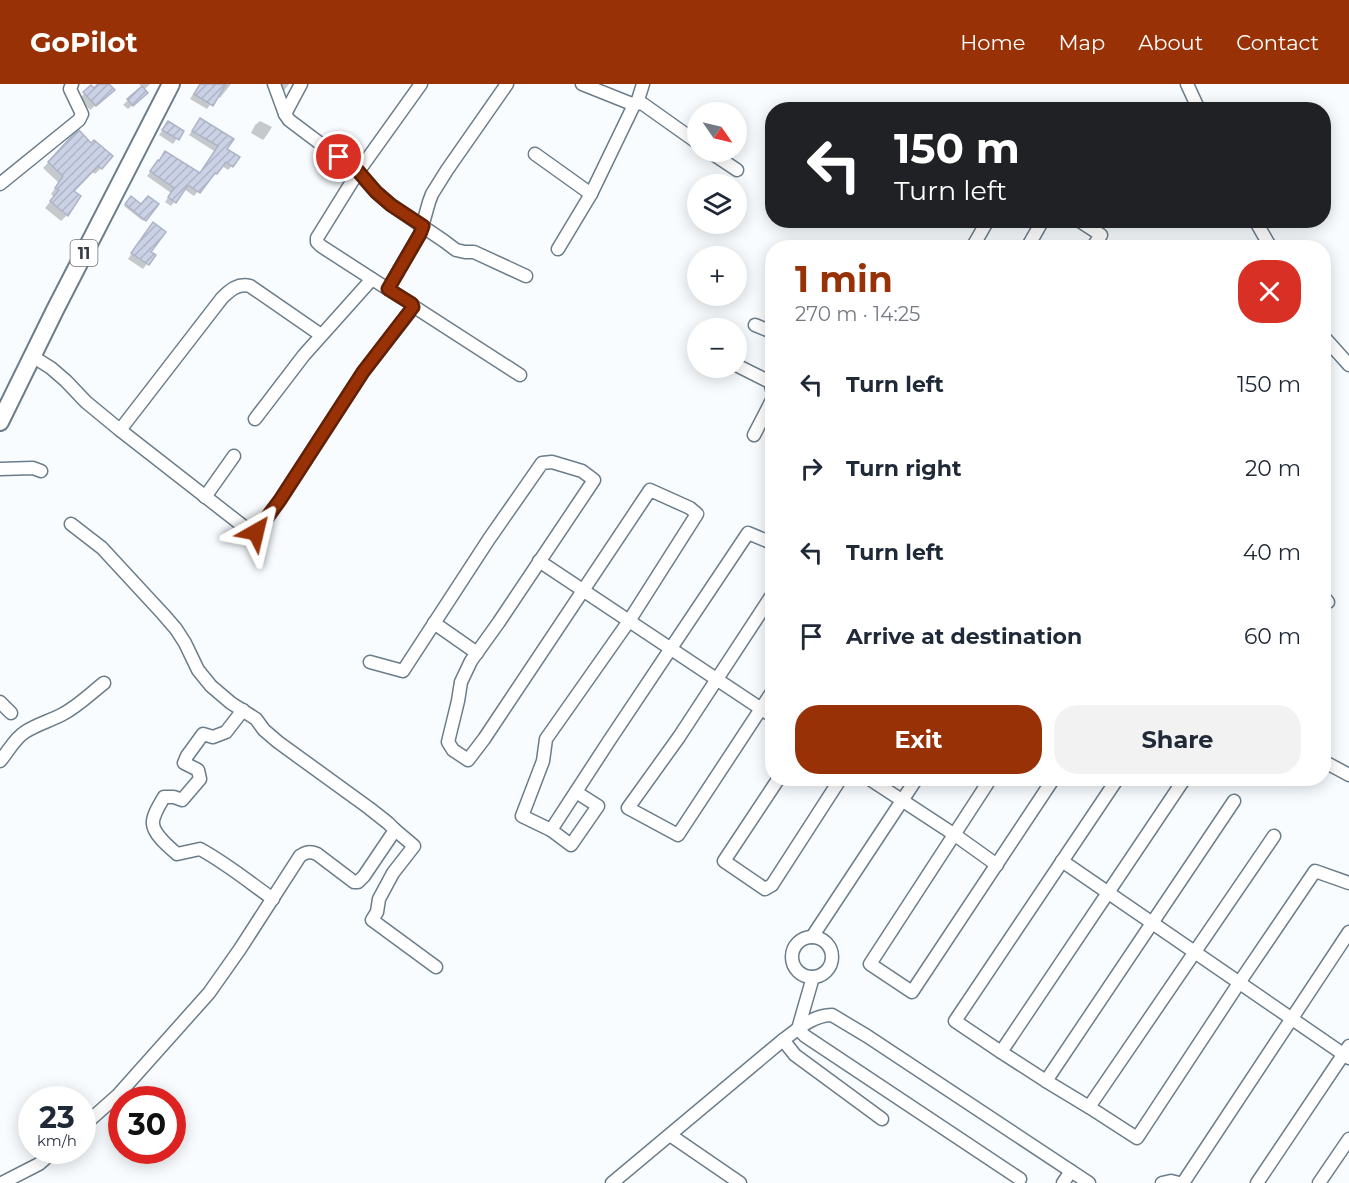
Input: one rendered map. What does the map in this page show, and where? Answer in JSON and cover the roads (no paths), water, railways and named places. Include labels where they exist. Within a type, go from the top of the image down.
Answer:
[{"type":"highway","name":"11","points":[[0,422],[171,84]]},
{"type":"street","points":[[0,184],[79,120],[82,114],[70,89],[72,84]]},
{"type":"street","points":[[274,84],[285,114],[297,126],[358,171],[391,205],[456,250],[474,252],[526,276]]},
{"type":"street","points":[[285,114],[302,84]]},
{"type":"street","points":[[421,84],[358,171],[316,240],[321,246],[520,375]]},
{"type":"street","points":[[388,289],[420,234],[432,194],[507,84]]},
{"type":"street","points":[[582,84],[634,103],[643,104],[687,135]]},
{"type":"street","points":[[558,249],[591,194],[644,84]]},
{"type":"street","points":[[1187,84],[1195,102]]},
{"type":"street","points":[[535,154],[591,194]]},
{"type":"street","points":[[724,162],[736,170]]},
{"type":"street","points":[[1090,228],[1101,235],[1098,240]]},
{"type":"street","points":[[255,419],[321,335],[372,279]]},
{"type":"street","points":[[120,430],[222,298],[238,286],[244,284],[250,286],[321,335]]},
{"type":"street","points":[[32,356],[66,381],[86,402],[120,430],[252,533],[258,531],[280,500],[363,372],[413,306]]},
{"type":"street","points":[[755,325],[765,329]]},
{"type":"street","points":[[1331,345],[1349,365]]},
{"type":"street","points":[[747,370],[765,380]]},
{"type":"street","points":[[754,435],[765,414]]},
{"type":"street","points":[[205,497],[234,456]]},
{"type":"street","points":[[370,663],[403,671],[489,539],[542,463],[552,462],[582,471],[594,480],[500,622],[471,661],[461,682],[448,742],[453,750],[468,760],[650,490],[690,508],[697,514],[628,621],[546,739],[543,761],[522,816],[551,830],[571,845],[598,806],[576,792]]},
{"type":"street","points":[[0,469],[33,468],[42,471]]},
{"type":"street","points":[[71,524],[94,541],[127,573],[176,629],[198,670],[217,692],[256,720],[278,742],[369,808],[414,846],[393,873],[379,899],[377,912],[372,920],[436,967]]},
{"type":"street","points":[[551,830],[748,533],[765,540]]},
{"type":"street","points":[[539,561],[765,711]]},
{"type":"street","points":[[765,606],[679,737],[628,808],[678,835],[765,702]]},
{"type":"street","points":[[434,623],[477,653]]},
{"type":"street","points":[[0,760],[25,732],[78,705],[104,683]]},
{"type":"street","points":[[0,702],[12,713]]},
{"type":"street","points":[[243,710],[226,732],[213,737],[203,734],[184,763],[198,770],[200,779],[182,800],[164,797],[152,825],[157,834],[177,854],[200,849],[223,862],[273,899]]},
{"type":"street","points":[[1331,765],[1349,775]]},
{"type":"street","points":[[774,786],[724,861],[765,889],[772,885],[836,786]]},
{"type":"street","points":[[880,786],[997,865]]},
{"type":"street","points":[[812,937],[912,786]]},
{"type":"street","points":[[986,786],[870,964],[912,992],[1049,786]]},
{"type":"street","points":[[1113,786],[955,1021],[1137,1138],[1315,871],[1349,883]]},
{"type":"street","points":[[1001,1052],[1180,786]]},
{"type":"street","points":[[1046,1081],[1234,801]]},
{"type":"street","points":[[96,1115],[118,1095],[209,993],[240,950],[300,856],[305,852],[317,854],[342,874],[358,882],[394,829]]},
{"type":"street","points":[[1089,1107],[1274,836]]},
{"type":"street","points":[[1062,861],[1239,983],[1347,1053],[1257,1183]]},
{"type":"street","points":[[1162,1183],[1171,1181],[1181,1183],[1349,932]]},
{"type":"street","points":[[812,937],[828,944],[832,956],[832,962],[825,973],[813,977],[797,970],[792,958],[795,946],[805,938],[812,937]]},
{"type":"street","points":[[798,1029],[813,977]]},
{"type":"street","points":[[612,1183],[783,1040],[820,1016],[832,1015],[1089,1183]]},
{"type":"street","points":[[798,1029],[811,1040],[1020,1179]]},
{"type":"street","points":[[783,1040],[795,1055],[882,1119]]},
{"type":"street","points":[[670,1135],[740,1183]]},
{"type":"street","points":[[1319,1183],[1349,1139]]},
{"type":"street","points":[[2,1183],[39,1164]]},
{"type":"street","points":[[1064,1183],[1071,1171]]}]
